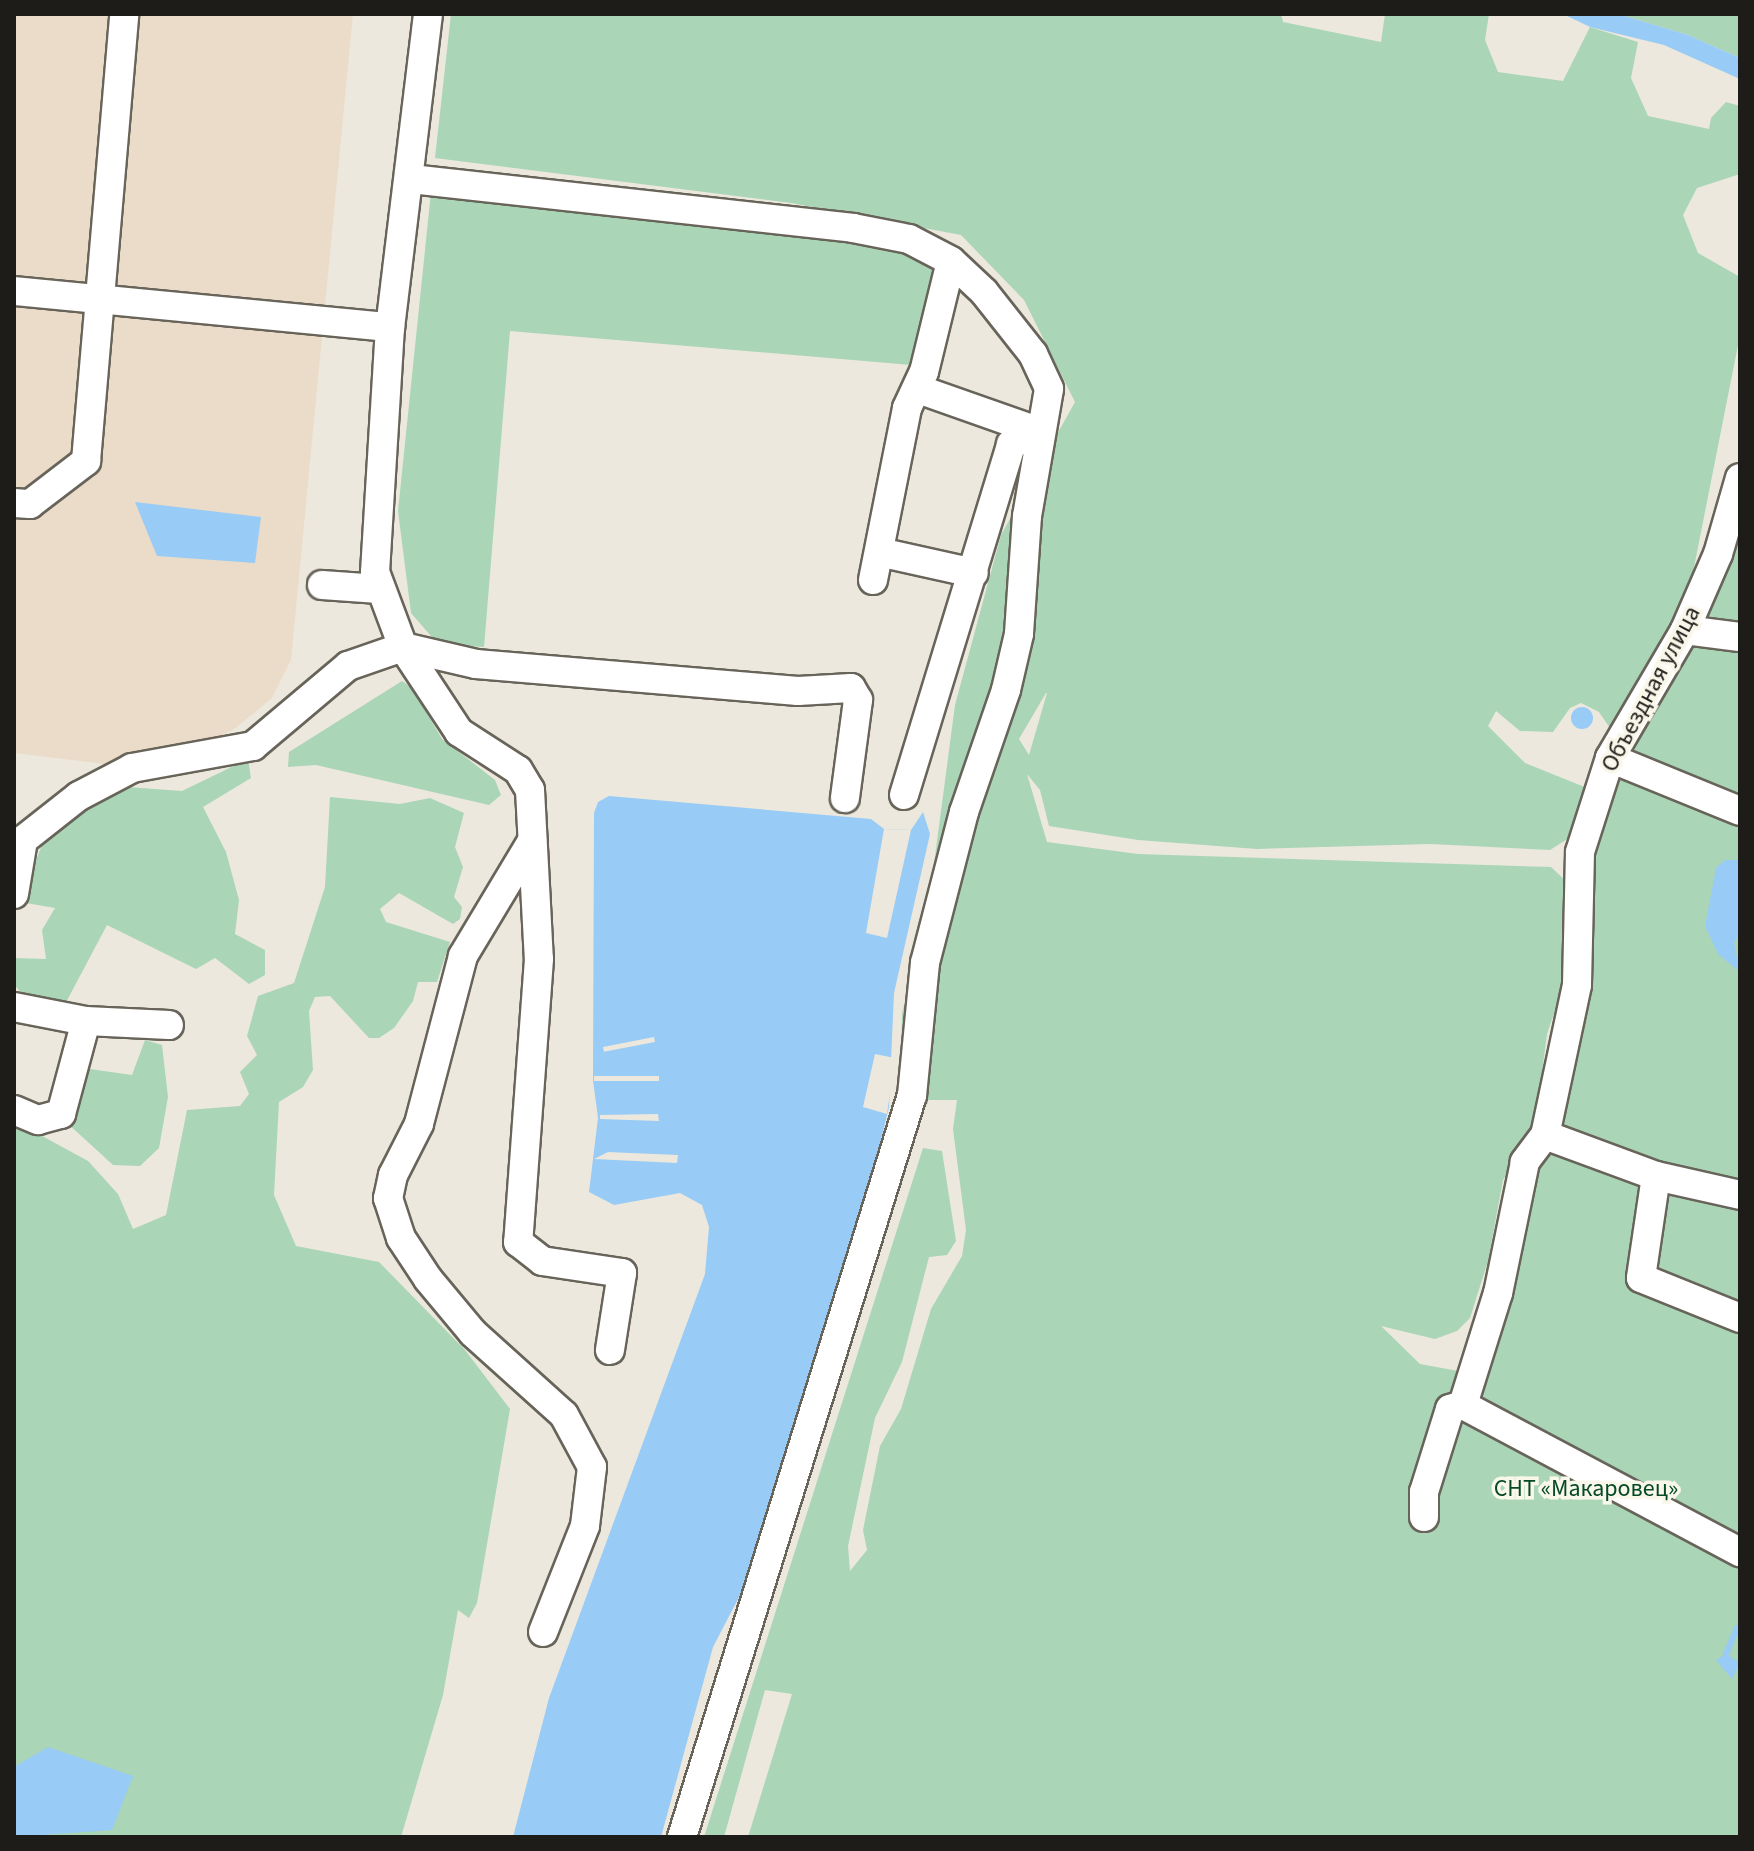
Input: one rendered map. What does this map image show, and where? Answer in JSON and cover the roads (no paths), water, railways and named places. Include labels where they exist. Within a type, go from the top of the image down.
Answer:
[{"type":"street","points":[[14,503],[30,504],[86,461],[124,14]]},
{"type":"street","points":[[428,14],[411,179],[390,327],[375,572],[403,647],[459,732],[518,770],[530,790],[539,959],[518,1242],[542,1261],[622,1273],[610,1350]]},
{"type":"street","points":[[411,179],[853,228],[909,239],[951,261],[984,292],[1033,354],[1049,389],[1027,516],[1019,634],[925,963],[909,1108],[682,1837]]},
{"type":"street","points":[[873,580],[907,408],[918,389],[951,261]]},
{"type":"street","points":[[14,291],[390,327]]},
{"type":"street","points":[[918,389],[1040,432]]},
{"type":"street","points":[[904,795],[1011,444],[1040,432]]},
{"type":"street","name":"Объездная улица","points":[[1424,1517],[1424,1492],[1450,1409],[1466,1407],[1498,1293],[1525,1162],[1545,1135],[1577,985],[1580,852],[1610,758],[1685,630],[1718,554],[1740,478]]},
{"type":"street","points":[[879,552],[974,573]]},
{"type":"street","points":[[322,585],[379,589]]},
{"type":"street","points":[[1685,630],[1740,637]]},
{"type":"street","points":[[14,894],[18,834],[132,768],[253,746],[348,666],[403,647],[476,664],[798,691],[851,688],[858,700],[845,798]]},
{"type":"street","points":[[1610,758],[1740,811]]},
{"type":"street","points":[[532,841],[463,956],[419,1124],[393,1175],[388,1198],[401,1238],[428,1279],[473,1333],[564,1415],[592,1467],[585,1526],[543,1632]]},
{"type":"street","points":[[14,1007],[86,1021],[169,1025]]},
{"type":"street","points":[[14,1110],[38,1120],[61,1114],[86,1021]]},
{"type":"street","points":[[1545,1135],[1656,1176],[1740,1195]]},
{"type":"street","points":[[1656,1176],[1641,1278],[1740,1318]]},
{"type":"street","points":[[1466,1407],[1740,1552]]},
{"type":"water","points":[[1563,14],[1618,14],[1688,35],[1740,58],[1740,79],[1664,45],[1590,27]]},
{"type":"water","points":[[135,502],[261,517],[255,563],[157,556]]},
{"type":"water","points":[[1578,707],[1586,707],[1593,718],[1586,729],[1578,729],[1571,722],[1571,714]]},
{"type":"water","points":[[609,796],[871,819],[884,829],[911,830],[923,812],[930,834],[894,993],[889,1107],[866,1201],[835,1288],[750,1576],[713,1647],[661,1837],[513,1837],[549,1698],[705,1274],[709,1227],[702,1205],[680,1193],[614,1205],[589,1192],[598,1118],[593,1080],[594,813],[598,802]]},
{"type":"water","points":[[1725,860],[1740,860],[1740,932],[1734,943],[1740,972],[1718,954],[1705,926],[1716,868]]},
{"type":"water","points":[[1726,1654],[1740,1663],[1732,1679],[1716,1660]]},
{"type":"water","points":[[48,1747],[133,1776],[112,1830],[14,1837],[14,1767]]},
{"type":"waterway","points":[[1726,1654],[1737,1628]]},
{"type":"park label","name":"СНТ «Макаровец»","points":[[1586,1489]]}]
